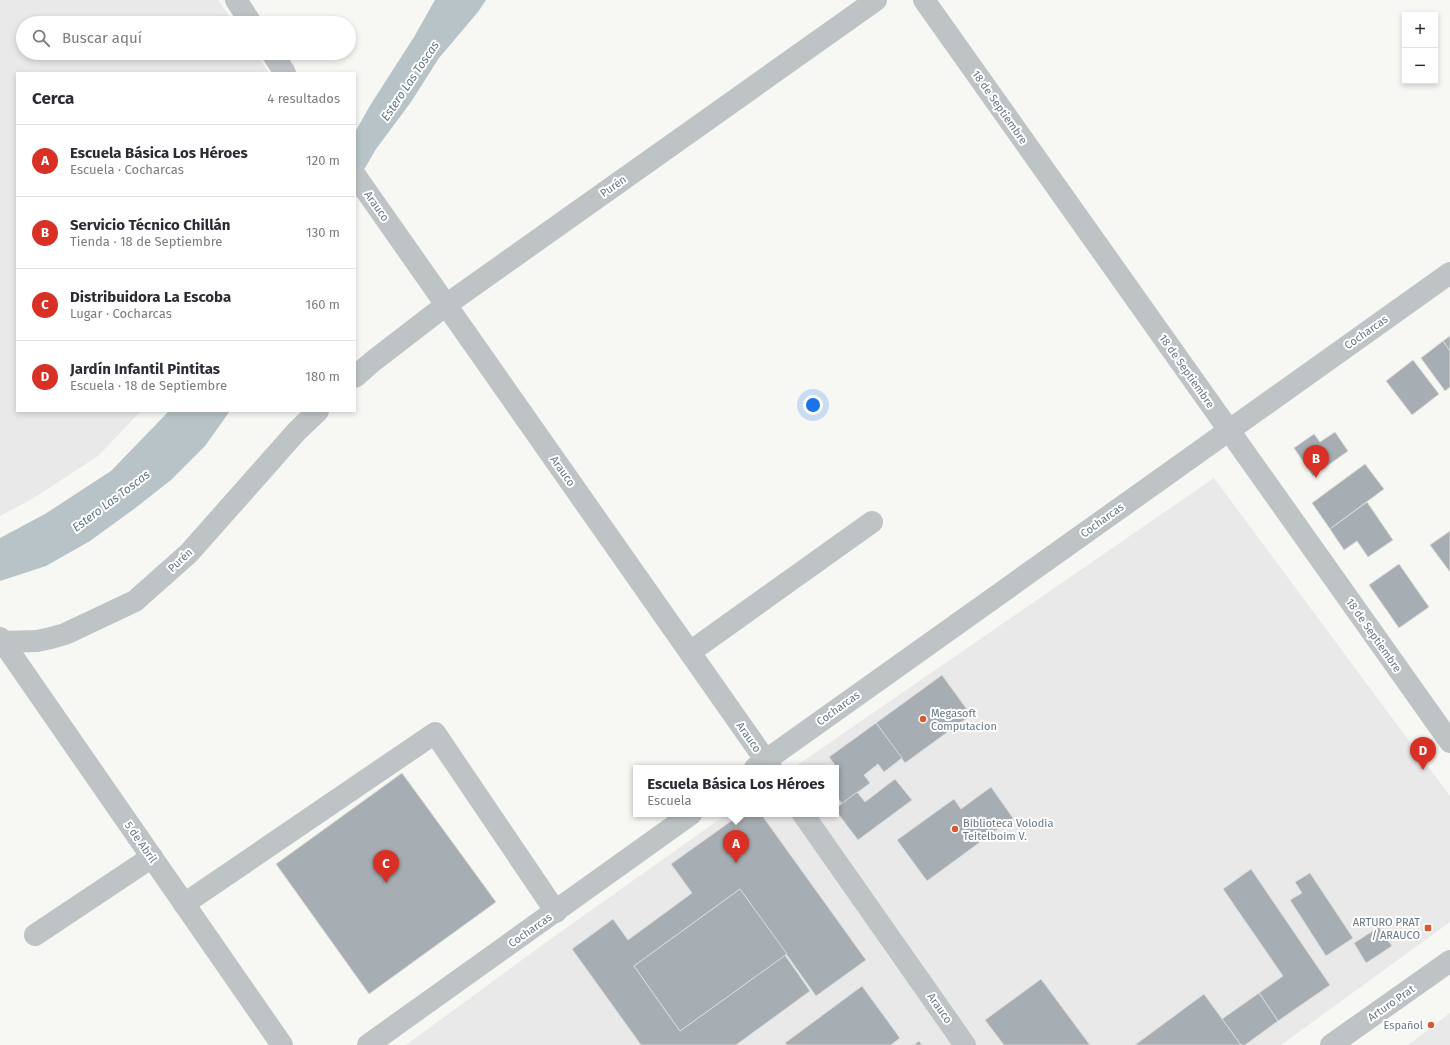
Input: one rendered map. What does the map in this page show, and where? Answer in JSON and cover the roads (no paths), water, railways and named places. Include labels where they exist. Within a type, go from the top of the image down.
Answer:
[{"type":"street","points":[[236,0],[246,16]]},
{"type":"street","name":"Purén","points":[[356,376],[446,305],[876,0]]},
{"type":"street","name":"18 de Septiembre","points":[[924,0],[1450,742]]},
{"type":"street","points":[[277,60],[284,72]]},
{"type":"street","name":"Arauco","points":[[356,176],[690,652],[764,765]]},
{"type":"street","name":"Cocharcas","points":[[764,765],[1229,430],[1450,273]]},
{"type":"street","name":"Purén","points":[[1,641],[37,641],[66,634],[135,601],[189,553],[297,431],[317,412]]},
{"type":"street","points":[[690,652],[872,522]]},
{"type":"street","name":"5 de Abril","points":[[1,641],[282,1045]]},
{"type":"street","points":[[184,904],[435,733],[556,912]]},
{"type":"street","name":"Cocharcas","points":[[368,1045],[687,817]]},
{"type":"street","name":"Arauco","points":[[806,817],[965,1045]]},
{"type":"street","points":[[35,935],[152,857]]},
{"type":"street","name":"Arturo Prat","points":[[1331,1045],[1450,961]]},
{"type":"water","name":"Estero Las Toscas","points":[[435,0],[486,0],[478,12],[439,58],[411,102],[376,149],[356,183],[356,130],[414,37]]},
{"type":"water","name":"Estero Las Toscas","points":[[168,412],[229,412],[205,446],[171,480],[134,509],[90,541],[46,566],[0,581],[0,538],[45,514],[111,471]]},
{"type":"place","name":"Servicio Técnico Chillán","points":[[1316,478]]},
{"type":"place","name":"Megasoft Computacion","points":[[923,719]]},
{"type":"place","name":"Jardín Infantil Pintitas","points":[[1423,770]]},
{"type":"place","name":"Biblioteca Volodia Teitelboim V.","points":[[955,829]]},
{"type":"place","name":"Escuela Básica Los Héroes","points":[[736,863]]},
{"type":"place","name":"Distribuidora La Escoba","points":[[386,883]]},
{"type":"place","name":"ARTURO PRAT / ARAUCO","points":[[1428,928]]},
{"type":"place","name":"Español","points":[[1431,1025]]}]
